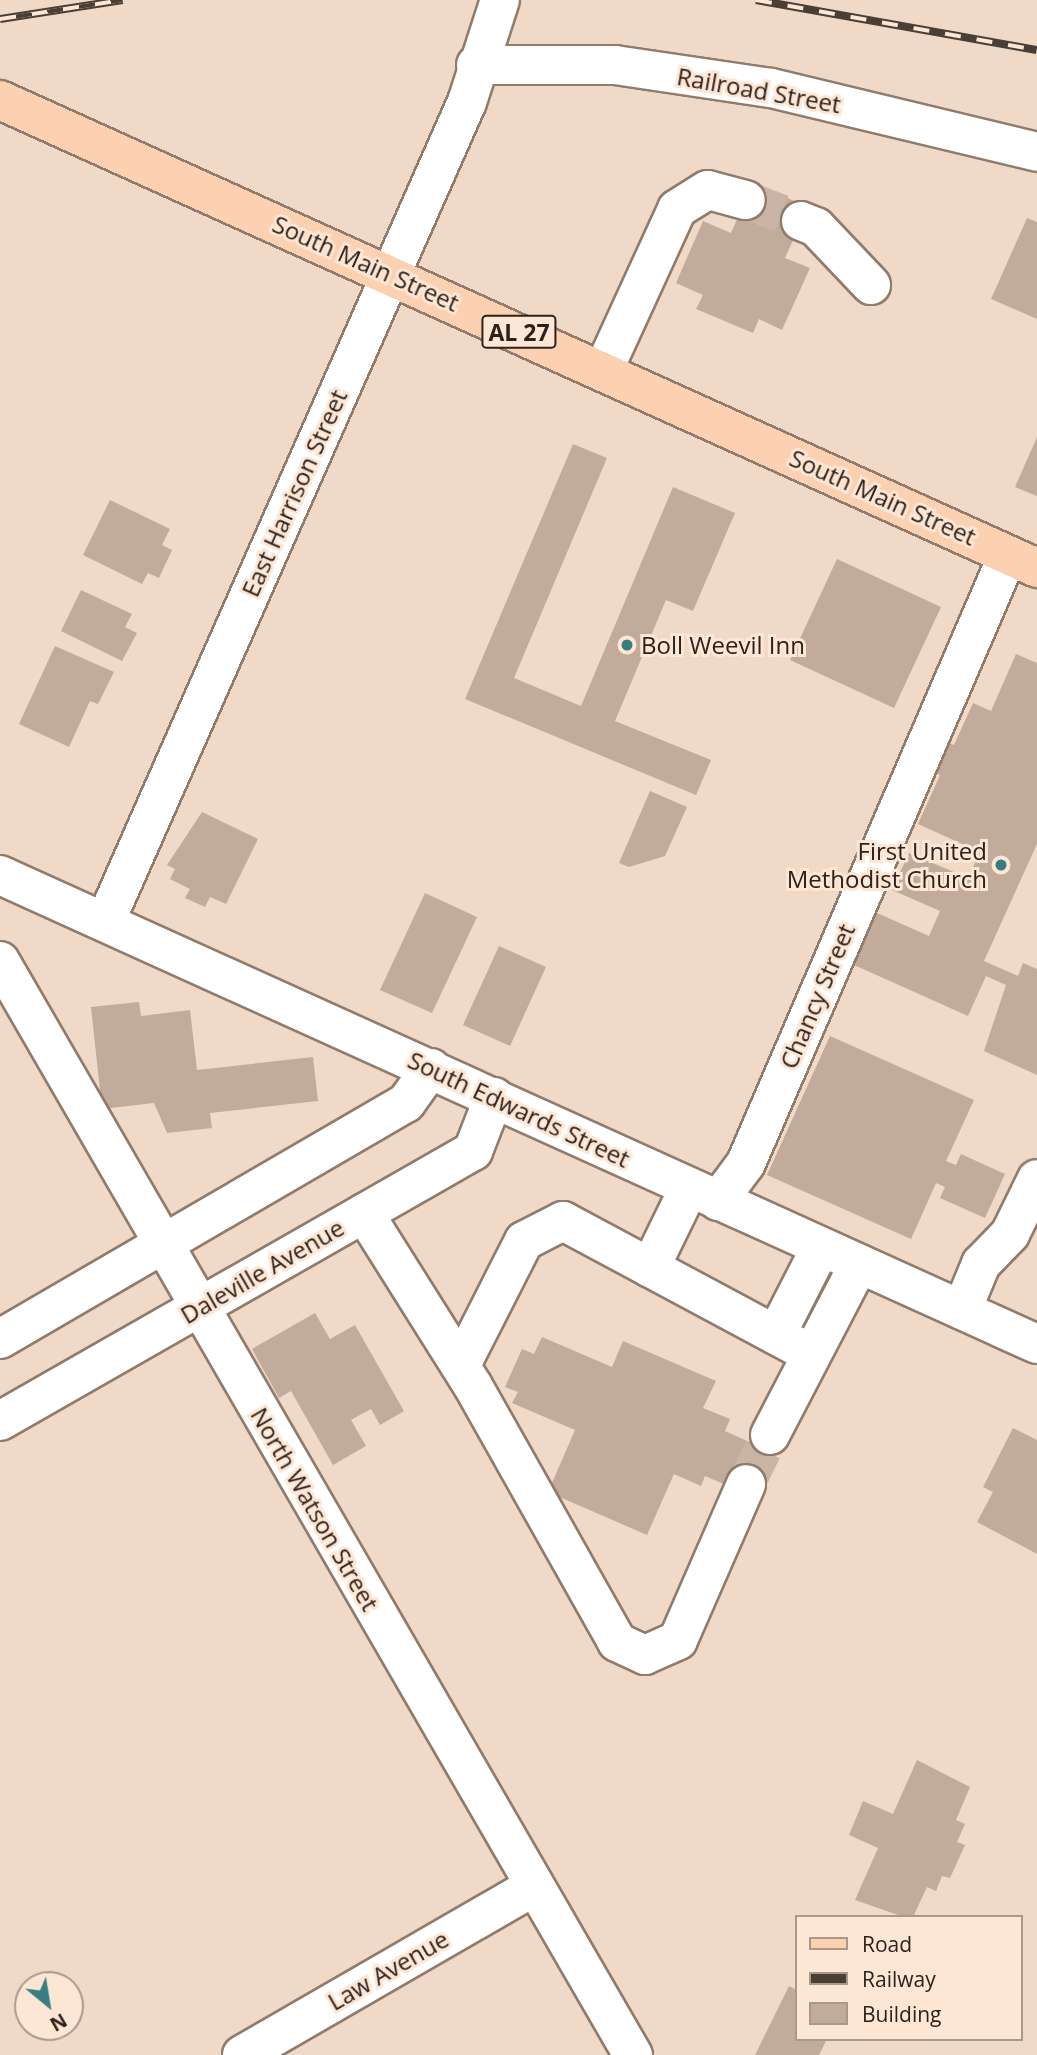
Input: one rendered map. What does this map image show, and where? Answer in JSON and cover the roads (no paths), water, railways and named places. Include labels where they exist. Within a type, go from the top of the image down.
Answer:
[{"type":"main road","name":"South Main Street","points":[[0,100],[391,274],[1023,562]]},
{"type":"street","name":"East Harrison Street","points":[[106,920],[467,102],[476,65],[500,0]]},
{"type":"street","name":"Railroad Street","points":[[476,65],[615,65],[771,88],[1037,152]]},
{"type":"street","points":[[603,371],[677,209],[708,190],[746,200]]},
{"type":"street","points":[[802,221],[816,227],[871,285]]},
{"type":"street","name":"Chancy Street","points":[[650,1268],[704,1195],[746,1163],[1023,562]]},
{"type":"street","name":"South Edwards Street","points":[[0,875],[106,920],[704,1195],[1037,1344]]},
{"type":"street","name":"North Watson Street","points":[[0,961],[633,2055]]},
{"type":"street","points":[[0,1339],[406,1103],[431,1068]]},
{"type":"street","name":"Daleville Avenue","points":[[0,1421],[473,1151],[494,1097]]},
{"type":"street","points":[[962,1310],[981,1264],[1010,1234],[1037,1179]]},
{"type":"street","points":[[364,1213],[461,1365],[617,1642],[645,1655],[678,1640],[746,1484]]},
{"type":"street","points":[[461,1365],[524,1241],[544,1226],[563,1221],[792,1344]]},
{"type":"street","points":[[770,1435],[792,1344],[821,1247]]},
{"type":"street","points":[[792,1344],[859,1264]]},
{"type":"street","name":"Law Avenue","points":[[242,2055],[535,1886]]},
{"type":"tunnel","points":[[746,200],[801,221]]},
{"type":"tunnel","points":[[746,1484],[770,1435]]},
{"type":"railway","points":[[0,19],[123,0]]},
{"type":"railway","points":[[756,0],[1037,50]]},
{"type":"place","name":"Boll Weevil Inn","points":[[627,645]]},
{"type":"place","name":"First United Methodist Church","points":[[1001,865]]}]
